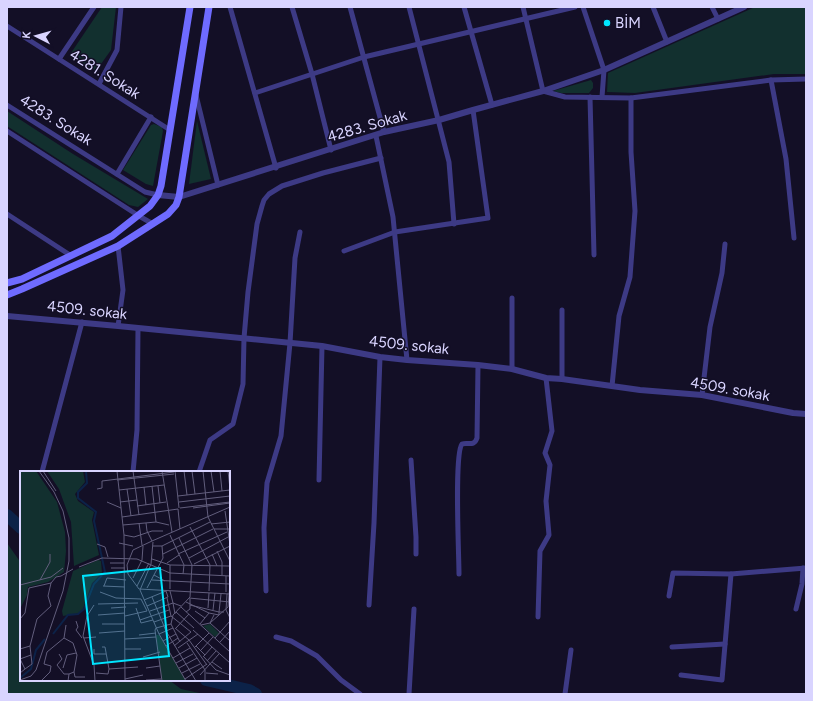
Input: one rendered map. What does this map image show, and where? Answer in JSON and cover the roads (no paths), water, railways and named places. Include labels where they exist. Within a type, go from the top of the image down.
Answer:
[{"type":"main road","points":[[7,283],[22,279],[112,236],[139,216],[150,206],[158,195],[161,186],[190,7]]},
{"type":"main road","points":[[7,294],[22,289],[118,246],[168,214],[176,205],[179,197],[209,7]]},
{"type":"street","points":[[59,59],[94,7]]},
{"type":"street","points":[[99,84],[117,50],[121,7]]},
{"type":"street","points":[[230,7],[276,168]]},
{"type":"street","points":[[292,7],[312,74],[331,150]]},
{"type":"street","points":[[350,7],[384,132]]},
{"type":"street","points":[[409,7],[449,162],[454,224]]},
{"type":"street","points":[[464,7],[492,104]]},
{"type":"street","points":[[523,7],[543,91],[565,97],[631,98],[771,80],[806,79]]},
{"type":"street","points":[[255,93],[364,57],[575,7]]},
{"type":"street","points":[[583,7],[604,70],[602,97]]},
{"type":"street","points":[[653,7],[667,42]]},
{"type":"street","points":[[712,7],[718,19]]},
{"type":"street","name":"4283. Sokak","points":[[7,105],[146,192],[179,197],[276,168],[376,136],[384,132],[439,120],[543,91],[604,70],[744,7]]},
{"type":"street","name":"4281. Sokak","points":[[7,26],[170,130]]},
{"type":"street","points":[[771,80],[786,159],[794,238]]},
{"type":"street","points":[[196,92],[218,185]]},
{"type":"street","points":[[590,97],[594,255]]},
{"type":"street","points":[[612,386],[619,316],[630,277],[635,211],[631,152],[631,98]]},
{"type":"street","points":[[344,251],[395,232],[488,218],[473,110]]},
{"type":"street","points":[[117,174],[151,117]]},
{"type":"street","points":[[7,131],[153,224]]},
{"type":"street","points":[[376,136],[393,217],[407,360]]},
{"type":"street","points":[[199,471],[210,440],[233,424],[243,384],[244,338],[255,236],[259,214],[264,200],[269,194],[282,186],[323,173],[381,158]]},
{"type":"street","points":[[7,214],[70,255]]},
{"type":"street","points":[[266,591],[264,528],[267,483],[282,436],[290,343],[295,258],[300,232]]},
{"type":"street","points":[[702,396],[710,327],[722,273],[725,244]]},
{"type":"street","points":[[118,246],[123,290],[118,326]]},
{"type":"street","points":[[512,298],[512,369]]},
{"type":"street","points":[[562,310],[562,379]]},
{"type":"street","name":"4509. sokak","points":[[7,316],[322,346],[380,357],[512,369],[546,378],[702,396],[793,413],[806,414]]},
{"type":"street","points":[[42,471],[82,322]]},
{"type":"street","points":[[133,471],[137,430],[138,328]]},
{"type":"street","points":[[319,480],[322,346]]},
{"type":"street","points":[[370,605],[380,357]]},
{"type":"street","points":[[459,574],[457,478],[458,453],[459,446],[462,444],[473,444],[476,442],[477,438],[478,365]]},
{"type":"street","points":[[538,617],[540,551],[548,535],[546,501],[550,465],[545,454],[552,430],[546,378]]},
{"type":"street","points":[[411,460],[416,554]]},
{"type":"street","points":[[669,596],[673,573],[731,574],[805,568],[796,609]]},
{"type":"street","points":[[681,675],[722,680],[731,574]]},
{"type":"street","points":[[409,694],[414,609]]},
{"type":"street","points":[[276,637],[292,641],[316,656],[341,680],[360,694]]},
{"type":"street","points":[[672,647],[725,644]]},
{"type":"street","points":[[565,694],[571,650]]},
{"type":"waterway","points":[[7,515],[20,527]]},
{"type":"waterway","points":[[210,681],[249,690],[256,694]]},
{"type":"place","name":"BİM","points":[[607,23]]}]
